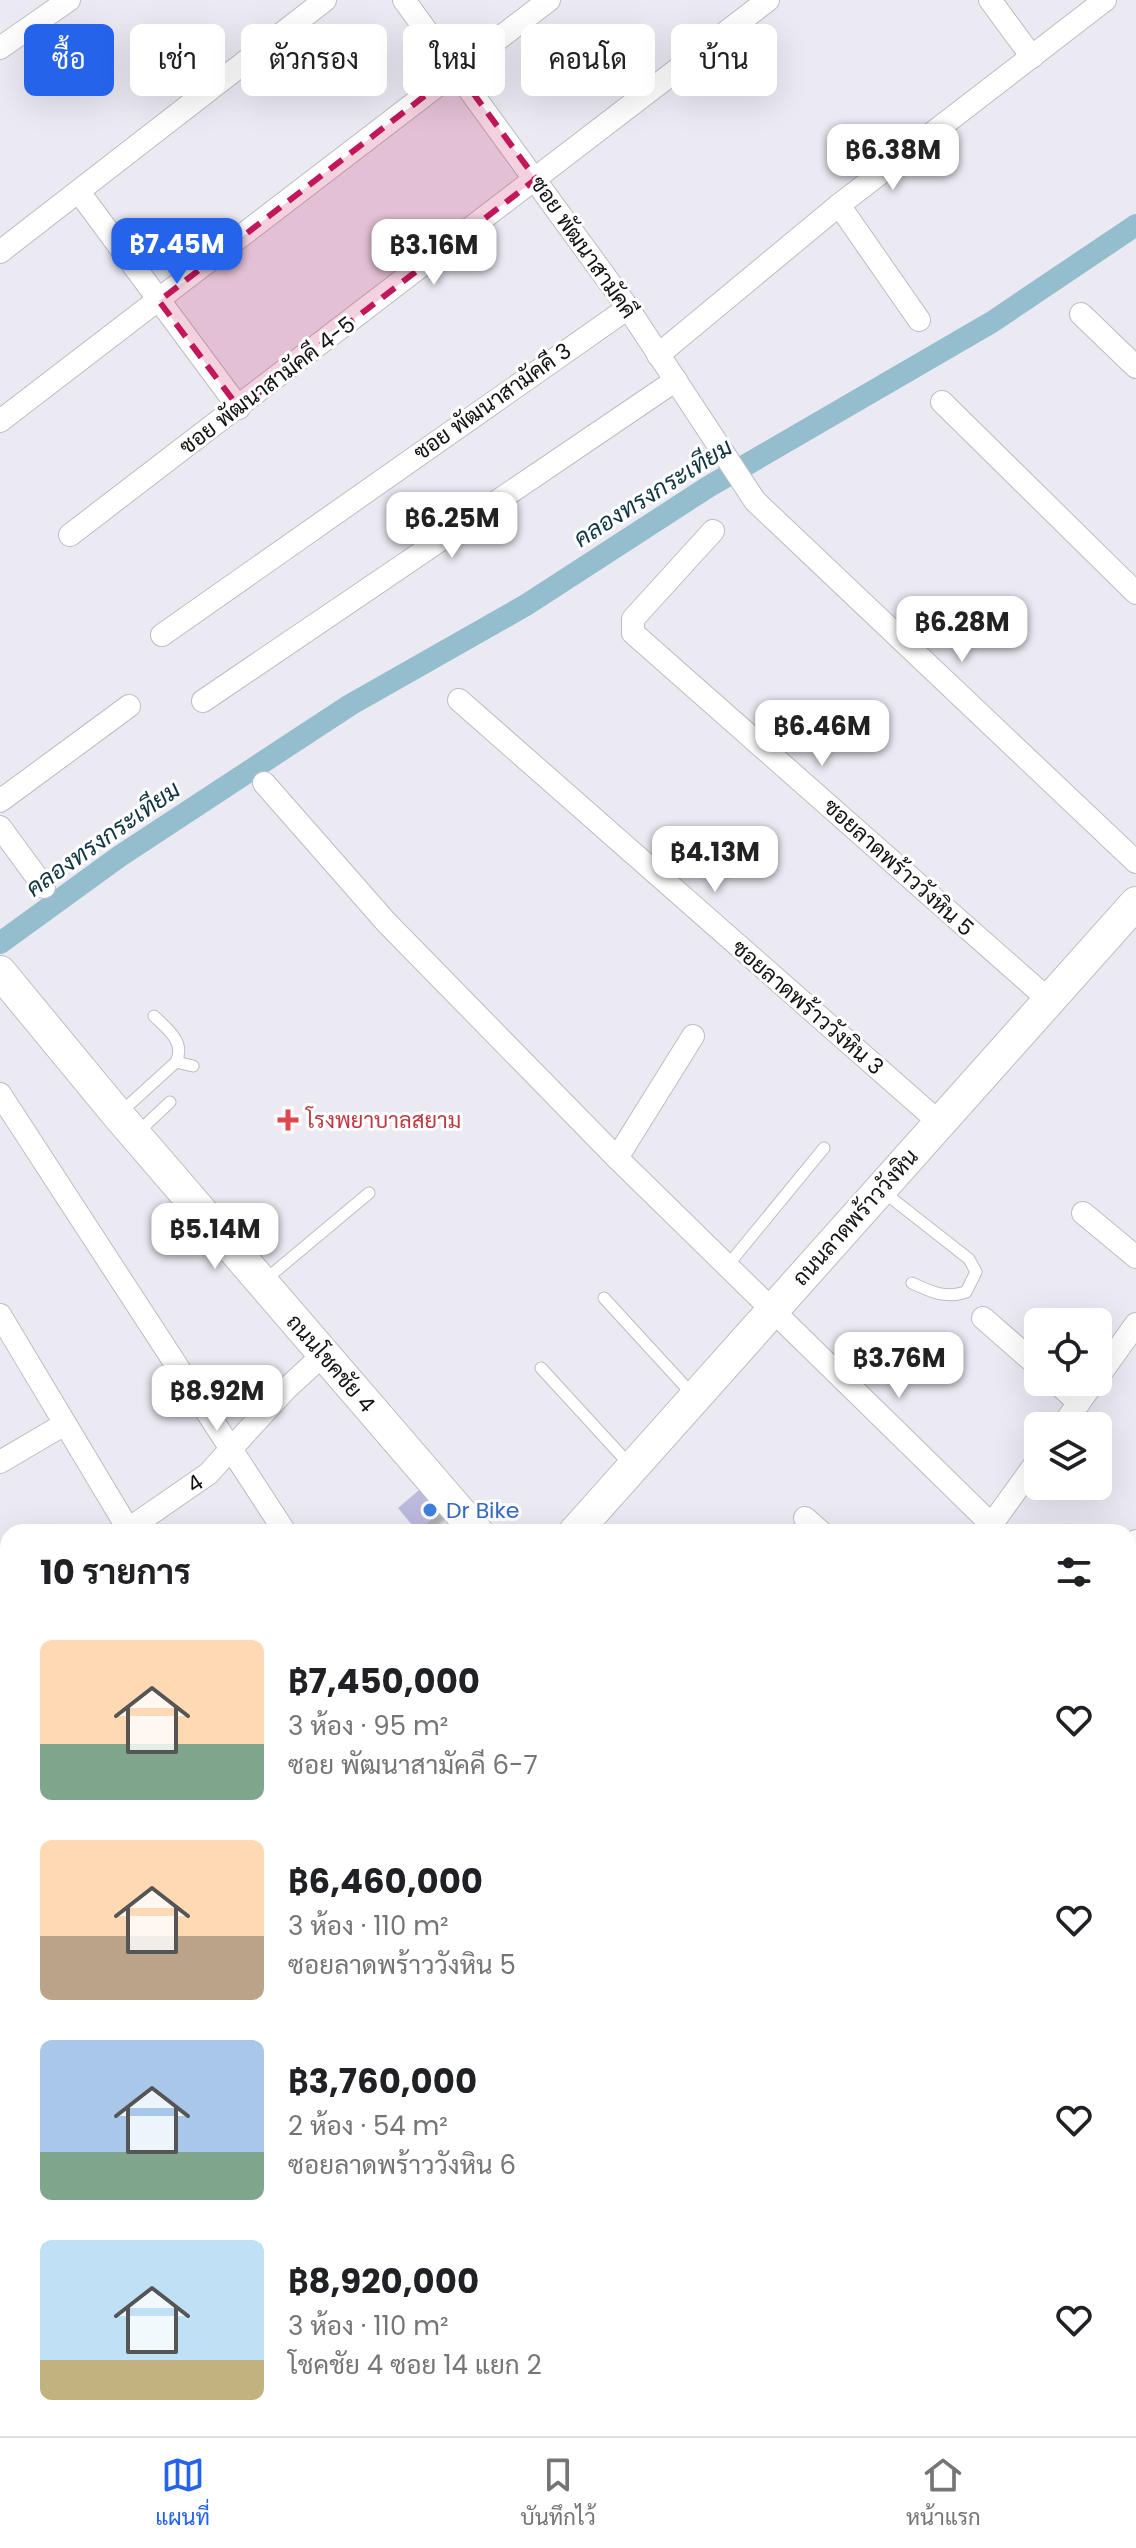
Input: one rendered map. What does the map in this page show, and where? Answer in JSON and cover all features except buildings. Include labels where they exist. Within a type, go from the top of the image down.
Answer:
[{"type":"main road","name":"ถนนลาดพร้าววังหิน","points":[[583,1524],[1049,1000],[1134,909]]},
{"type":"main road","name":"ถนนโชคชัย 4","points":[[0,972],[126,1125],[470,1524]]},
{"type":"street","points":[[0,48],[69,0]]},
{"type":"street","points":[[0,252],[325,0]]},
{"type":"street","name":"ซอย พัฒนาสามัคคี","points":[[404,0],[422,24]]},
{"type":"street","points":[[505,34],[549,0]]},
{"type":"street","name":"ซอย พัฒนาสามัคคี 4-5","points":[[70,535],[768,0]]},
{"type":"street","points":[[990,0],[1032,57]]},
{"type":"street","points":[[658,355],[839,205],[1105,0]]},
{"type":"street","points":[[0,421],[425,96]]},
{"type":"street","name":"ซอย พัฒนาสามัคคี","points":[[475,96],[628,308],[755,501],[1136,862]]},
{"type":"street","points":[[79,192],[239,408]]},
{"type":"street","points":[[839,205],[919,320]]},
{"type":"street","name":"ซอย พัฒนาสามัคคี 3","points":[[162,635],[628,308]]},
{"type":"street","points":[[1081,314],[1136,367]]},
{"type":"street","points":[[203,701],[676,380]]},
{"type":"street","points":[[942,402],[1136,593]]},
{"type":"street","name":"ซอยลาดพร้าววังหิน 5","points":[[713,531],[633,619],[633,633],[1049,1000]]},
{"type":"street","name":"ซอยลาดพร้าววังหิน 3","points":[[459,700],[940,1123]]},
{"type":"street","points":[[0,801],[129,706]]},
{"type":"street","points":[[264,783],[386,922],[617,1158],[774,1309],[985,1524]]},
{"type":"street","points":[[0,827],[44,887]]},
{"type":"street","points":[[617,1158],[693,1036]]},
{"type":"street","points":[[0,1094],[230,1453],[279,1524]]},
{"type":"street","points":[[1083,1213],[1136,1257]]},
{"type":"street","points":[[983,1318],[1024,1354]]},
{"type":"street","points":[[2,1323],[123,1524]]},
{"type":"street","points":[[1112,1357],[1136,1324]]},
{"type":"street","name":"4","points":[[137,1524],[208,1474],[285,1390],[324,1354]]},
{"type":"street","points":[[1071,1396],[1079,1403]]},
{"type":"street","points":[[1072,1412],[1084,1396]]},
{"type":"street","points":[[0,1462],[63,1425]]},
{"type":"street","points":[[992,1524],[1024,1479]]},
{"type":"lane","points":[[126,1125],[181,1054],[179,1043],[154,1016]]},
{"type":"lane","points":[[176,1062],[193,1066]]},
{"type":"lane","points":[[126,1125],[170,1102]]},
{"type":"lane","points":[[728,1265],[824,1148]]},
{"type":"lane","points":[[880,1190],[969,1259],[976,1272],[966,1292],[954,1296],[936,1294],[912,1283]]},
{"type":"lane","points":[[262,1283],[369,1193]]},
{"type":"lane","points":[[604,1298],[695,1397]]},
{"type":"lane","points":[[541,1368],[632,1468]]},
{"type":"highlighted area","points":[[457,71],[536,179],[239,408],[159,301]]},
{"type":"waterway","name":"คลองทรงกระเทียม","points":[[0,943],[120,856],[350,705],[526,605],[708,487],[992,322],[1136,225]]},
{"type":"place","name":"โรงพยาบาลสยาม","points":[[288,1120]]},
{"type":"place","name":"Dr Bike","points":[[430,1510]]}]
